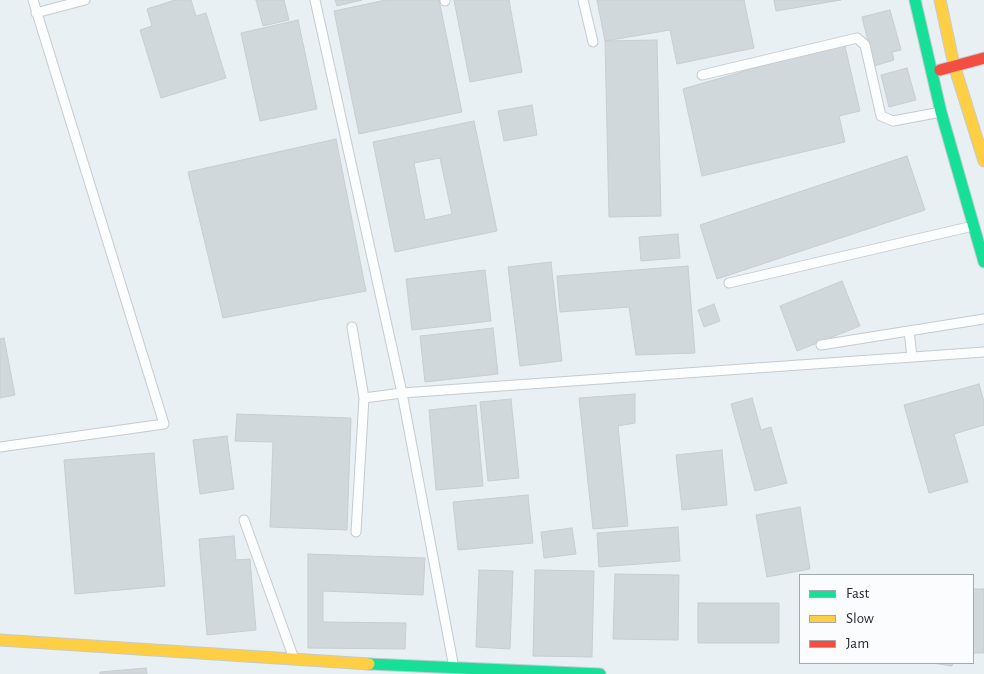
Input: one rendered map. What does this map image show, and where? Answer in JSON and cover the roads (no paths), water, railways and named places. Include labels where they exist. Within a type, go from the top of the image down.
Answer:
[{"type":"street","points":[[915,0],[941,112],[984,262]]},
{"type":"street","points":[[940,0],[954,65],[984,161]]},
{"type":"street","points":[[931,73],[984,58]]},
{"type":"street","points":[[0,640],[519,673],[600,674]]},
{"type":"lane","points":[[0,447],[164,424],[33,0]]},
{"type":"lane","points":[[36,12],[85,0]]},
{"type":"lane","points":[[314,0],[402,393],[454,669]]},
{"type":"lane","points":[[583,0],[593,42]]},
{"type":"lane","points":[[702,75],[857,38],[865,45],[881,116],[893,121],[941,112]]},
{"type":"lane","points":[[729,283],[974,226]]},
{"type":"lane","points":[[820,346],[984,319]]},
{"type":"lane","points":[[352,327],[364,398],[356,532]]},
{"type":"lane","points":[[909,331],[912,357]]},
{"type":"lane","points":[[364,398],[402,393],[984,352]]},
{"type":"lane","points":[[244,520],[294,659]]}]
